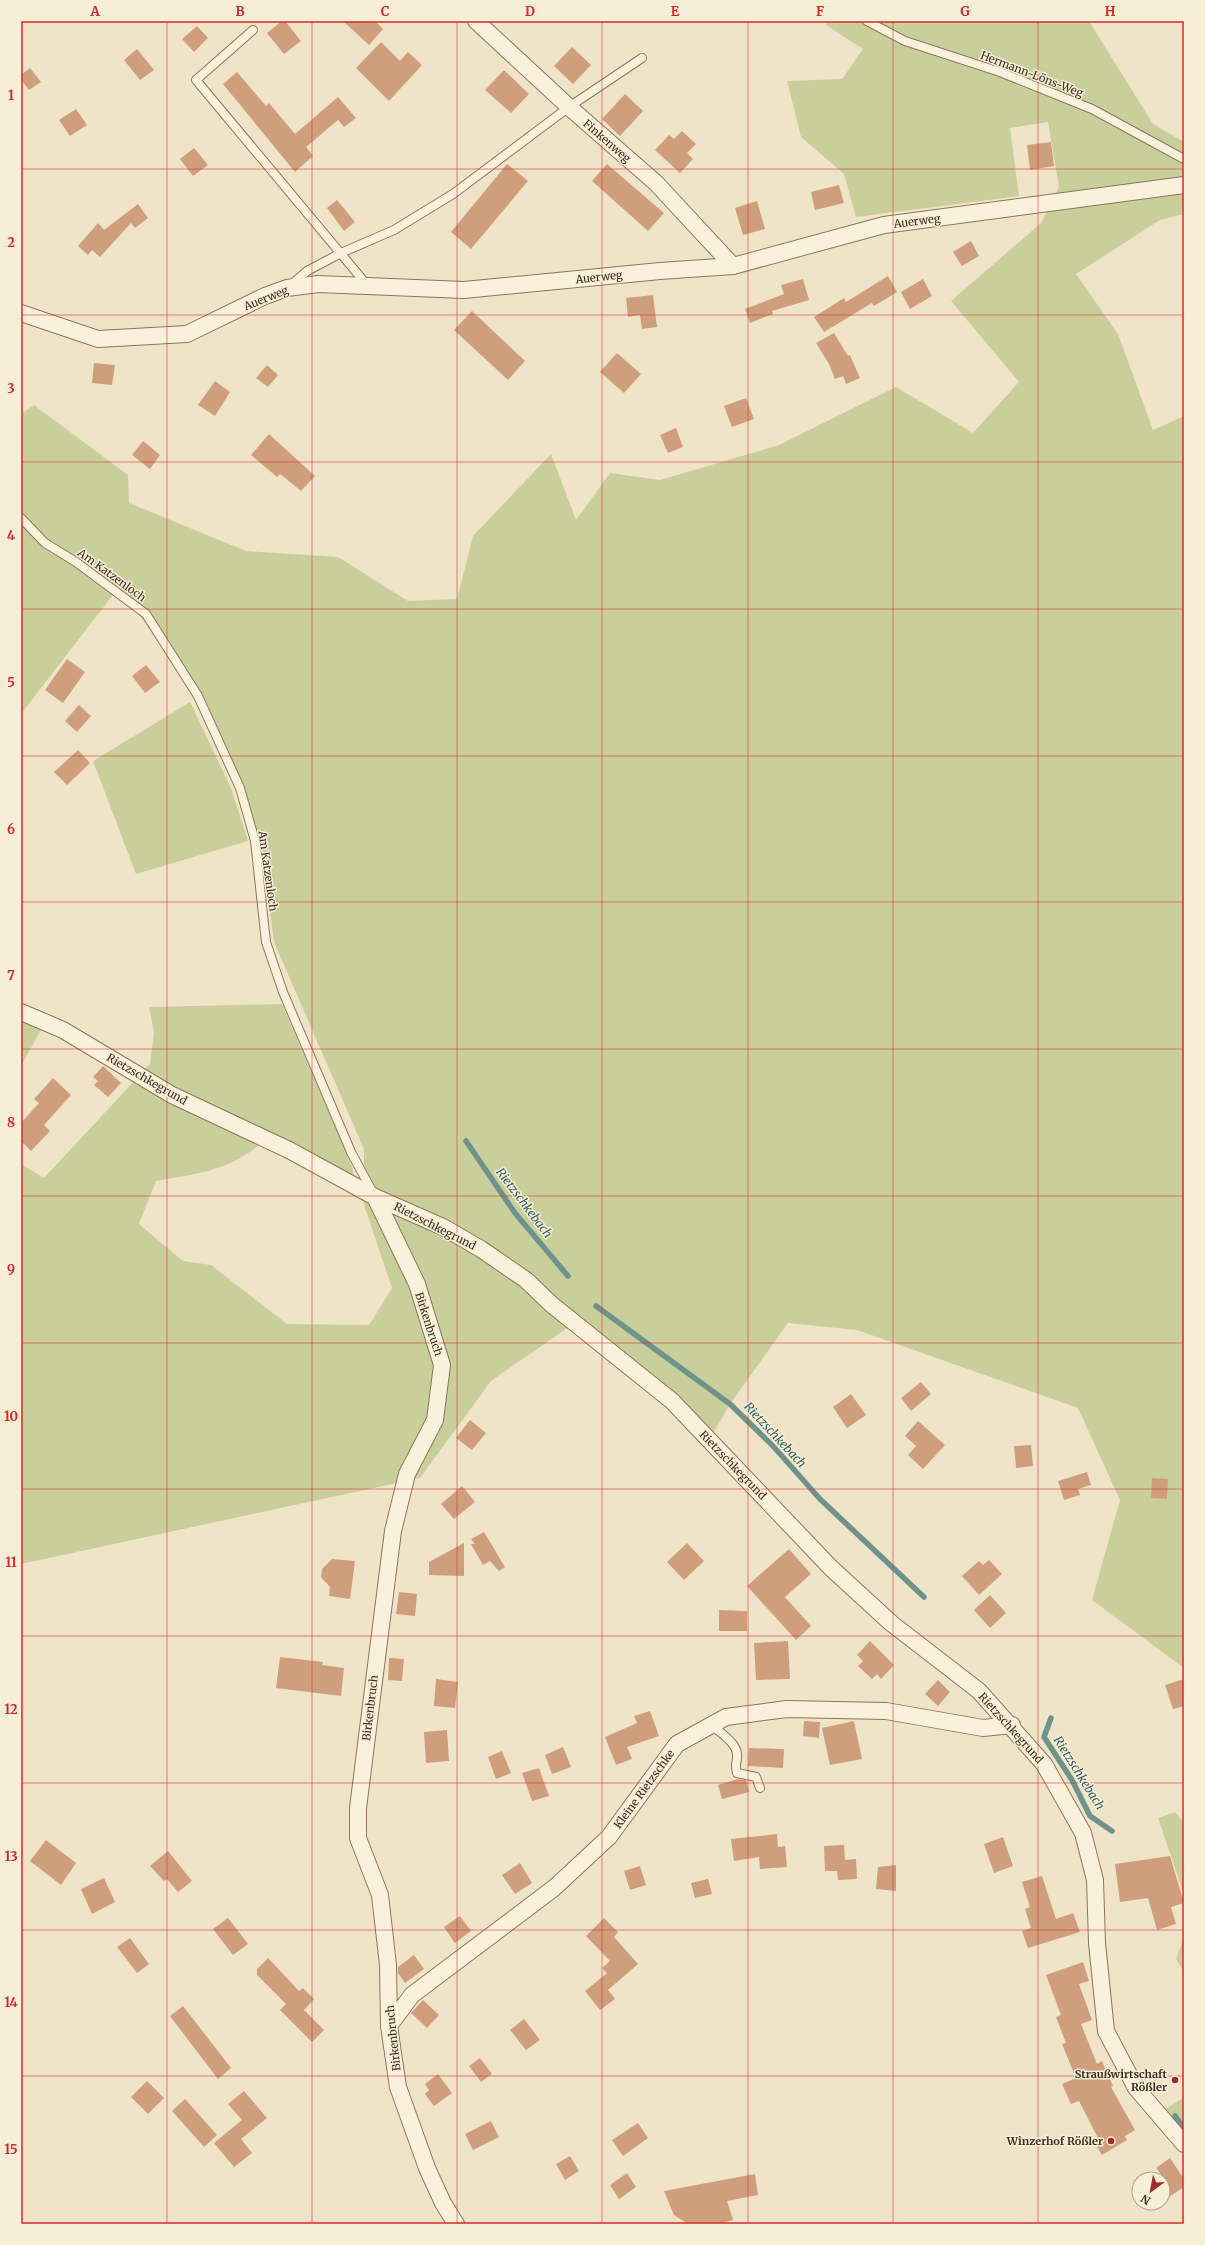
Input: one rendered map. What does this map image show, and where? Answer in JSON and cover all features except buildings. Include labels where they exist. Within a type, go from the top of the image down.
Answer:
[{"type":"street","name":"Finkenweg","points":[[476,21],[569,107],[656,183],[733,266]]},
{"type":"street","name":"Auerweg","points":[[21,313],[98,339],[187,334],[265,296],[287,288],[318,284],[464,290],[660,271],[733,266],[884,225],[1184,185]]},
{"type":"street","name":"Rietzschkegrund","points":[[21,1012],[64,1030],[172,1095],[289,1150],[375,1197],[443,1227],[481,1249],[526,1280],[551,1304],[672,1401],[831,1568],[891,1623],[979,1691],[1012,1726],[1044,1764],[1083,1833],[1095,1880],[1097,1943],[1106,2031],[1136,2088],[1184,2144]]},
{"type":"street","name":"Birkenbruch","points":[[375,1197],[417,1284],[442,1365],[435,1420],[407,1474],[394,1531],[358,1808],[358,1838],[380,1895],[388,1965],[389,2026],[398,2087],[416,2140],[442,2203],[456,2224]]},
{"type":"street","name":"Kleine Rietzschke","points":[[389,2026],[412,1995],[554,1888],[609,1837],[677,1744],[726,1717],[787,1709],[886,1711],[982,1728],[1012,1726]]},
{"type":"lane","name":"Hermann-Löns-Weg","points":[[867,21],[905,40],[1000,72],[1092,109],[1184,160]]},
{"type":"lane","points":[[253,30],[196,80],[368,286]]},
{"type":"lane","points":[[287,288],[307,271],[341,253],[394,230],[453,194],[569,107],[642,58]]},
{"type":"lane","name":"Am Katzenloch","points":[[21,518],[45,542],[76,562],[146,614],[198,696],[240,788],[255,841],[266,942],[283,992],[351,1152],[375,1197]]},
{"type":"lane","points":[[712,1725],[734,1744],[737,1755],[734,1764],[737,1773],[756,1776],[760,1788]]},
{"type":"green space","points":[[828,21],[1089,21],[1153,124],[1184,142],[1184,214],[1160,220],[1076,274],[1118,334],[1153,430],[1184,416],[1184,1668],[1092,1600],[1120,1500],[1078,1408],[857,1330],[788,1323],[730,1404],[709,1441],[573,1324],[491,1381],[420,1478],[21,1564],[21,1164],[44,1178],[150,1064],[154,1032],[149,1007],[282,1004],[352,1166],[355,1180],[270,1134],[245,1155],[231,1163],[203,1172],[156,1181],[139,1224],[183,1261],[211,1265],[287,1324],[369,1325],[392,1288],[364,1205],[364,1149],[274,942],[261,842],[255,841],[240,788],[198,696],[119,587],[21,714],[21,414],[34,405],[128,475],[129,503],[246,551],[338,557],[408,601],[457,599],[473,536],[551,454],[576,520],[610,473],[660,480],[779,445],[896,387],[973,433],[1019,382],[951,301],[1041,223],[1059,187],[1048,122],[1010,128],[1019,196],[856,217],[844,174],[801,137],[787,81],[842,79],[863,49],[826,25]]},
{"type":"green space","points":[[190,702],[231,788],[248,841],[136,874],[93,761]]},
{"type":"green space","points":[[21,1020],[42,1028],[21,1066]]},
{"type":"green space","points":[[1175,1812],[1184,1823],[1184,1894],[1158,1818]]},
{"type":"green space","points":[[1184,1937],[1184,1972],[1176,1959]]},
{"type":"green space","points":[[1184,2097],[1184,2134],[1163,2111]]},
{"type":"waterway","name":"Rietzschkebach","points":[[466,1141],[515,1213],[568,1276]]},
{"type":"waterway","name":"Rietzschkebach","points":[[596,1306],[730,1404],[773,1446],[820,1499],[924,1597]]},
{"type":"waterway","name":"Rietzschkebach","points":[[1051,1718],[1044,1737],[1072,1780],[1090,1816],[1112,1831]]},
{"type":"waterway","name":"Rietzschkebach","points":[[1175,2116],[1184,2128]]},
{"type":"place","name":"Straußwirtschaft Rößler","points":[[1175,2080]]},
{"type":"place","name":"Winzerhof Rößler","points":[[1111,2141]]}]
